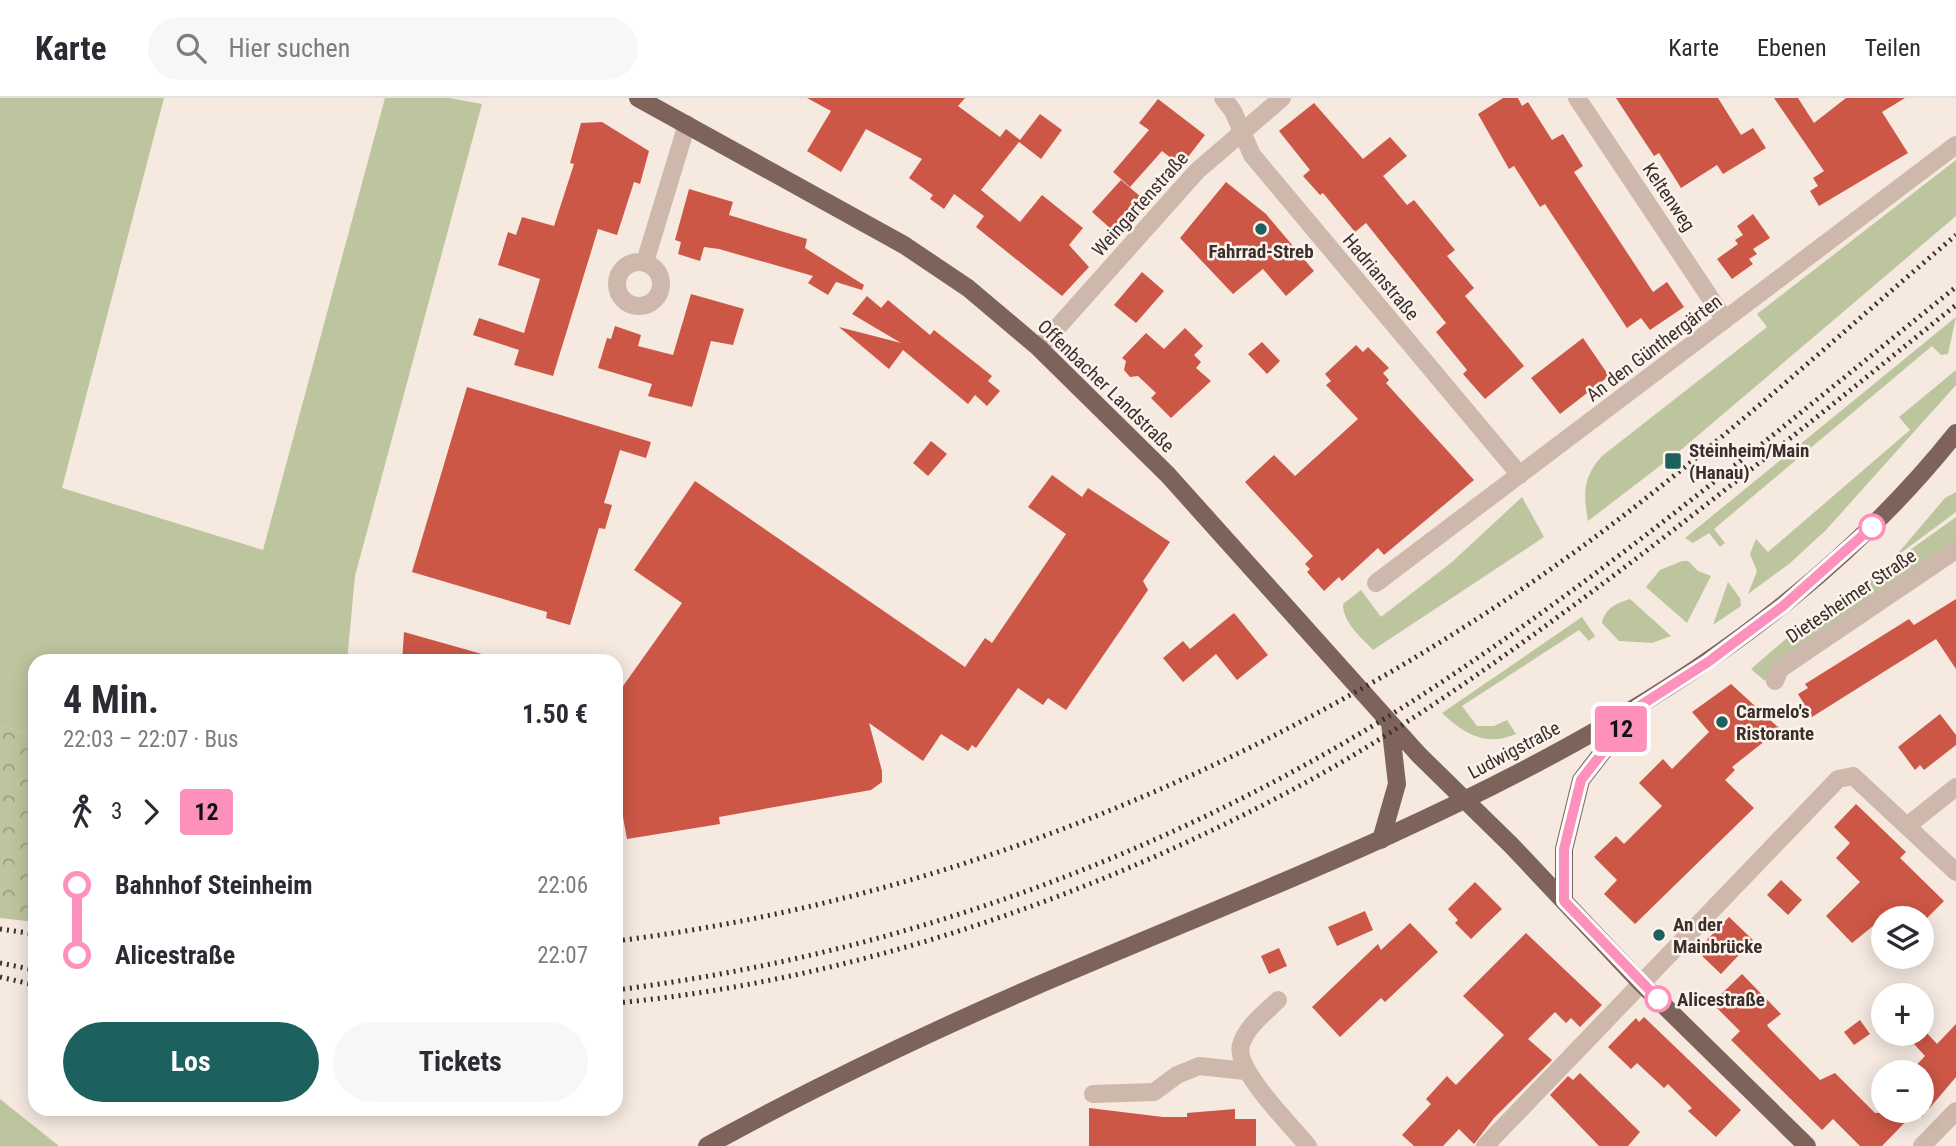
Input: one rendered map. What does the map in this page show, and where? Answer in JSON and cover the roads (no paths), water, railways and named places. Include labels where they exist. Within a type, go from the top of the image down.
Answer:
[{"type":"main road","name":"Offenbacher Landstraße","points":[[638,98],[904,245],[968,288],[1039,348],[1176,484],[1391,723],[1466,800]]},
{"type":"main road","name":"Ludwigstraße","points":[[1807,1146],[1640,982],[1466,800],[1638,707],[1708,662],[1804,590],[1879,521],[1956,433]]},
{"type":"main road","points":[[1564,901],[1564,849],[1581,780],[1638,707]]},
{"type":"main road","points":[[1381,840],[1397,784],[1391,723]]},
{"type":"main road","points":[[707,1146],[850,1070],[1028,990],[1173,931],[1381,840],[1466,800]]},
{"type":"street","name":"Hadrianstraße","points":[[1223,98],[1233,111],[1252,155],[1520,475]]},
{"type":"street","name":"Weingartenstraße","points":[[1039,348],[1197,171],[1240,131],[1282,98]]},
{"type":"street","name":"Keltenweg","points":[[1577,98],[1725,320]]},
{"type":"street","points":[[645,262],[687,124]]},
{"type":"street","name":"An den Günthergärten","points":[[1376,583],[1956,145]]},
{"type":"street","name":"Dietesheimer Straße","points":[[1775,681],[1780,669],[1956,550]]},
{"type":"street","points":[[1485,1146],[1838,779],[1853,776],[1956,872]]},
{"type":"street","points":[[1907,826],[1956,787]]},
{"type":"street","points":[[1278,1000],[1244,1037],[1240,1054],[1245,1071],[1308,1146]]},
{"type":"street","points":[[1093,1094],[1154,1093],[1177,1074],[1199,1066],[1245,1071]]},
{"type":"street","points":[[1922,1146],[1956,1111]]},
{"type":"railway","points":[[623,940],[746,920],[875,890],[1002,851],[1127,804],[1248,749],[1365,686],[1479,618],[1587,543],[1728,431],[1956,235]]},
{"type":"railway","points":[[623,989],[723,973],[829,951],[933,922],[1036,888],[1136,848],[1234,802],[1329,751],[1422,695],[1560,599],[1694,498],[1956,287]]},
{"type":"railway","points":[[623,1002],[705,992],[794,975],[883,954],[970,927],[1057,897],[1142,862],[1224,825],[1303,784],[1432,706],[1555,619],[1707,504],[1956,305]]},
{"type":"railway","points":[[0,929],[28,933]]},
{"type":"railway","points":[[0,963],[28,969]]},
{"type":"railway","points":[[0,977],[28,983]]},
{"type":"place","name":"Fahrrad-Streb","points":[[1261,229]]},
{"type":"place","name":"Steinheim/Main (Hanau)","points":[[1673,461]]},
{"type":"place","name":"Carmelo's Ristorante","points":[[1722,722]]},
{"type":"place","name":"An der Mainbrücke","points":[[1659,935]]},
{"type":"place","name":"Alicestraße","points":[[1658,999]]}]
